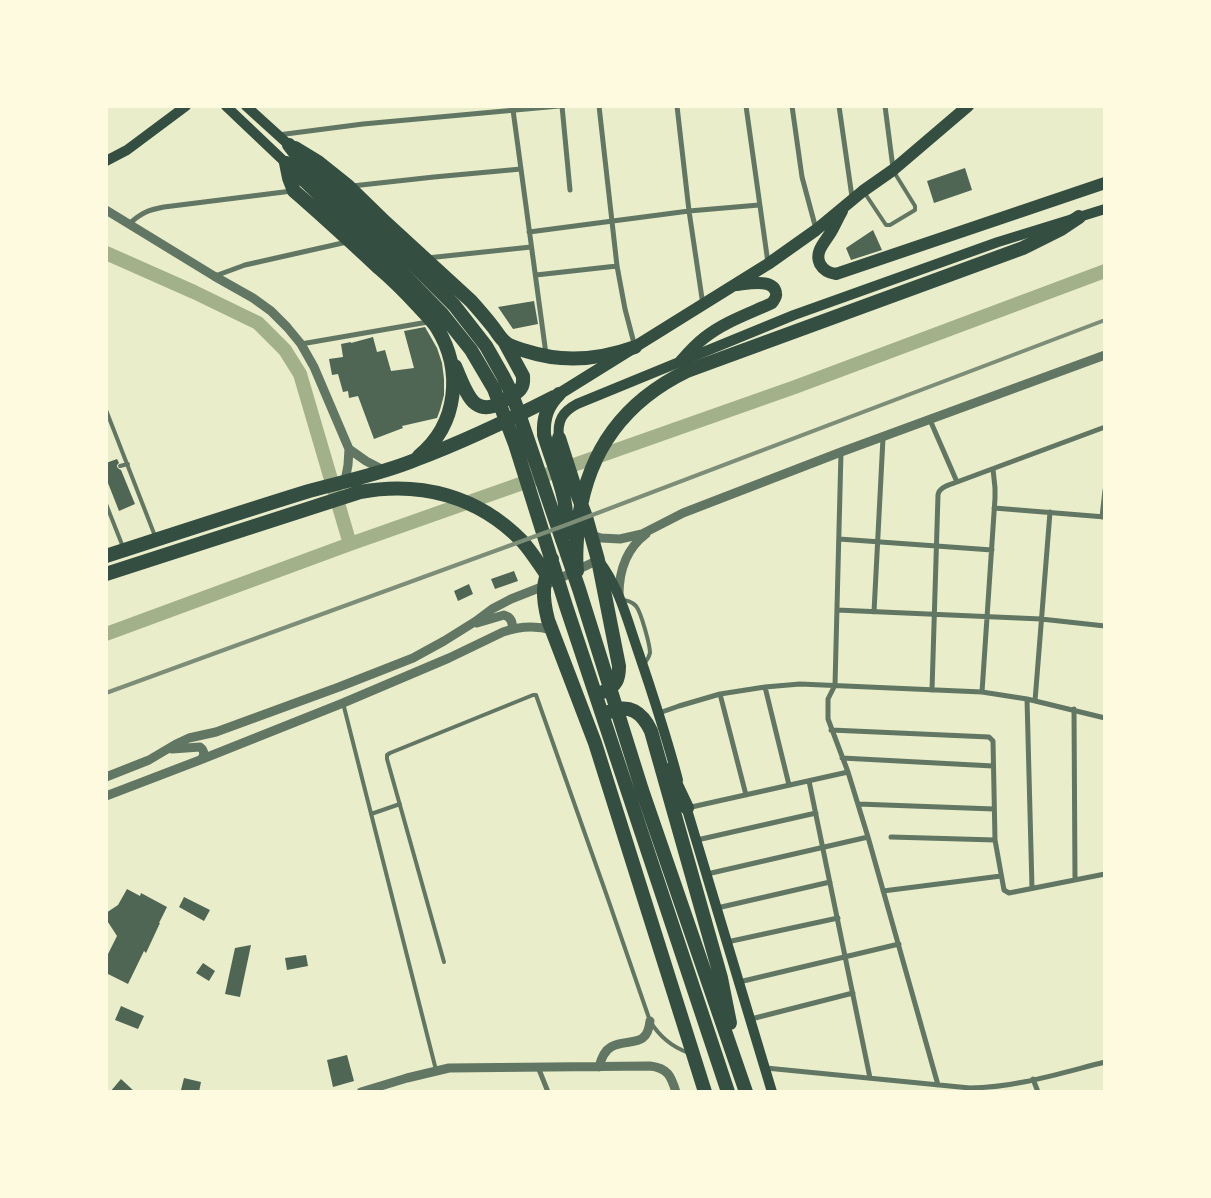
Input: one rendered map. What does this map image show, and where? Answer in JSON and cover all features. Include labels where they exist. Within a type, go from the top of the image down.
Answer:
[{"type":"highway","points":[[286,163],[407,278],[438,318],[441,335],[451,359],[471,399],[476,404],[488,407],[495,406],[522,388],[523,376],[505,343],[471,301],[348,186],[309,155],[289,146]]},
{"type":"highway","points":[[289,146],[303,163],[417,268],[454,305],[486,346],[511,392],[579,589],[636,794],[728,1092]]},
{"type":"highway","points":[[286,163],[288,178],[294,191],[400,286],[462,338],[479,363],[499,400],[513,437],[566,606],[746,1092]]},
{"type":"highway","points":[[579,589],[576,563],[576,536],[584,491],[590,471],[609,435],[646,395],[687,371],[1023,248],[1061,229],[1079,217]]},
{"type":"highway","points":[[505,343],[519,349],[564,359],[600,357],[635,348]]},
{"type":"highway","points":[[414,461],[435,440],[447,417],[453,388],[451,359]]},
{"type":"highway","points":[[559,394],[548,408],[543,426],[544,435],[552,441],[569,492],[586,517],[598,560],[619,666],[619,676],[607,690],[595,693],[582,691],[572,682]]},
{"type":"highway","points":[[106,556],[307,492],[414,461],[478,434],[559,394]]},
{"type":"highway","points":[[106,574],[360,492],[406,488],[454,497],[477,507],[498,520],[523,543],[538,562],[566,606]]},
{"type":"highway","points":[[569,492],[564,535],[548,568],[544,586],[544,603],[552,630],[595,743],[705,1092]]},
{"type":"highway","points":[[595,743],[595,728],[600,719],[607,713],[625,708],[635,711],[642,716],[651,731],[687,808]]},
{"type":"highway","points":[[651,731],[721,978],[733,1053]]},
{"type":"main road","points":[[106,161],[127,150],[186,106]]},
{"type":"main road","points":[[226,106],[286,163]]},
{"type":"main road","points":[[246,106],[289,146]]},
{"type":"main road","points":[[559,394],[768,264],[816,230],[863,191],[893,170],[968,106]]},
{"type":"main road","points":[[848,205],[818,254],[822,268],[829,273],[836,274],[1104,184]]},
{"type":"main road","points":[[552,441],[563,414],[577,404],[794,315],[998,242],[1105,209]]},
{"type":"main road","points":[[681,361],[715,330],[775,300],[774,288],[767,283],[736,285]]},
{"type":"main road","points":[[598,560],[610,576],[619,597],[659,713],[772,1092]]},
{"type":"street","points":[[278,136],[363,124],[560,106],[570,190]]},
{"type":"street","points":[[599,106],[617,266],[625,310],[635,348]]},
{"type":"street","points":[[677,106],[689,211],[703,305]]},
{"type":"street","points":[[746,106],[768,264]]},
{"type":"street","points":[[792,106],[802,177],[816,230]]},
{"type":"street","points":[[839,106],[848,205]]},
{"type":"street","points":[[885,106],[893,170]]},
{"type":"street","points":[[513,110],[547,356]]},
{"type":"street","points":[[348,186],[521,169]]},
{"type":"street","points":[[129,224],[139,215],[155,208],[294,191]]},
{"type":"street","points":[[529,232],[689,211],[760,205]]},
{"type":"street","points":[[106,210],[214,276],[249,295],[267,307],[283,322],[301,344],[319,378],[348,448],[348,465],[345,481]]},
{"type":"street","points":[[214,276],[245,265],[351,242]]},
{"type":"street","points":[[424,258],[531,247]]},
{"type":"street","points":[[536,276],[617,266]]},
{"type":"street","points":[[301,344],[438,318]]},
{"type":"street","points":[[591,536],[620,539],[642,534],[683,513],[841,452],[1105,355]]},
{"type":"street","points":[[930,420],[957,482]]},
{"type":"street","points":[[932,690],[938,493],[942,488],[957,482],[1105,427]]},
{"type":"street","points":[[874,612],[883,438]]},
{"type":"street","points":[[348,448],[366,461],[385,470]]},
{"type":"street","points":[[841,452],[835,685],[828,699],[828,719],[848,772],[868,837],[938,1085]]},
{"type":"street","points":[[982,692],[992,550],[995,488],[993,469]]},
{"type":"street","points":[[994,508],[1103,517],[1105,490]]},
{"type":"street","points":[[1035,700],[1050,512]]},
{"type":"street","points":[[619,597],[620,573],[626,558],[635,544],[652,529]]},
{"type":"street","points":[[839,539],[992,550]]},
{"type":"street","points":[[106,777],[150,760],[189,738],[225,729],[413,658],[471,624],[492,609],[598,560]]},
{"type":"street","points":[[837,610],[1041,619],[1105,626]]},
{"type":"street","points":[[471,624],[504,615],[510,618],[512,629]]},
{"type":"street","points":[[106,796],[343,703],[449,658],[503,632],[531,626],[552,630]]},
{"type":"street","points":[[659,713],[720,694],[800,684],[982,692],[1035,700],[1105,718]]},
{"type":"street","points":[[765,687],[789,785]]},
{"type":"street","points":[[720,694],[746,795]]},
{"type":"street","points":[[1027,699],[1032,888]]},
{"type":"street","points":[[1074,709],[1075,880]]},
{"type":"street","points":[[831,730],[989,737],[993,741],[995,840],[1004,890],[1009,892],[1105,874]]},
{"type":"street","points":[[169,749],[200,747],[204,751],[200,760]]},
{"type":"street","points":[[842,758],[993,766]]},
{"type":"street","points":[[687,808],[848,772]]},
{"type":"street","points":[[809,781],[870,1078]]},
{"type":"street","points":[[858,804],[994,808]]},
{"type":"street","points":[[697,840],[816,813]]},
{"type":"street","points":[[707,874],[868,837]]},
{"type":"street","points":[[891,837],[995,840]]},
{"type":"street","points":[[883,890],[1002,876]]},
{"type":"street","points":[[717,908],[830,882]]},
{"type":"street","points":[[727,942],[838,918]]},
{"type":"street","points":[[739,982],[899,944]]},
{"type":"street","points":[[751,1020],[853,993]]},
{"type":"street","points":[[599,1067],[602,1056],[611,1047],[618,1044],[635,1042],[646,1035],[650,1021]]},
{"type":"street","points":[[766,1068],[986,1090],[1105,1062]]},
{"type":"street","points":[[538,1067],[548,1092]]},
{"type":"street","points":[[361,1092],[449,1068],[658,1067],[670,1075],[676,1092]]},
{"type":"street","points":[[1033,1080],[1038,1092]]},
{"type":"lane","points":[[863,191],[888,226],[915,210],[915,206],[893,170]]},
{"type":"lane","points":[[106,410],[157,540]]},
{"type":"lane","points":[[120,466],[128,464]]},
{"type":"lane","points":[[106,504],[124,550]]},
{"type":"lane","points":[[444,962],[387,757],[388,754],[536,696],[650,1021],[667,1042],[692,1054]]},
{"type":"lane","points":[[343,703],[436,1070]]},
{"type":"lane","points":[[371,814],[400,804]]},
{"type":"building","points":[[965,168],[972,190],[934,203],[927,181]]},
{"type":"building","points":[[873,230],[882,250],[851,260],[846,248]]},
{"type":"building","points":[[534,301],[538,324],[513,329],[498,307]]},
{"type":"building","points":[[425,327],[437,348],[442,363],[444,395],[437,418],[402,426],[403,428],[374,439],[358,396],[349,398],[348,391],[343,392],[338,374],[332,375],[329,359],[343,357],[341,344],[373,337],[377,352],[385,350],[391,371],[414,368],[404,331]]},
{"type":"building","points":[[117,459],[119,463],[117,467],[121,470],[135,504],[119,511],[106,478],[106,463]]},
{"type":"building","points":[[514,571],[518,581],[495,589],[491,579]]},
{"type":"building","points":[[469,584],[473,594],[458,601],[454,591]]},
{"type":"building","points":[[127,889],[140,896],[141,893],[167,907],[146,953],[144,951],[128,984],[106,973],[106,958],[117,936],[106,919],[106,913],[118,905]]},
{"type":"building","points":[[184,897],[210,910],[204,921],[179,907]]},
{"type":"building","points":[[251,945],[240,997],[225,994],[235,948]]},
{"type":"building","points":[[306,955],[308,966],[287,970],[285,958]]},
{"type":"building","points":[[203,963],[215,971],[209,981],[196,973]]},
{"type":"building","points":[[121,1006],[144,1016],[138,1029],[115,1020]]},
{"type":"building","points":[[347,1055],[354,1081],[333,1087],[327,1060]]},
{"type":"building","points":[[184,1078],[201,1082],[199,1092],[181,1090]]},
{"type":"building","points":[[121,1079],[135,1092],[110,1092]]},
{"type":"waterway","points":[[106,253],[258,323],[285,350],[300,374],[350,544]]},
{"type":"waterway","points":[[106,634],[350,544],[795,387],[1105,271]]},
{"type":"railway","points":[[106,693],[566,525],[1105,320]]}]
